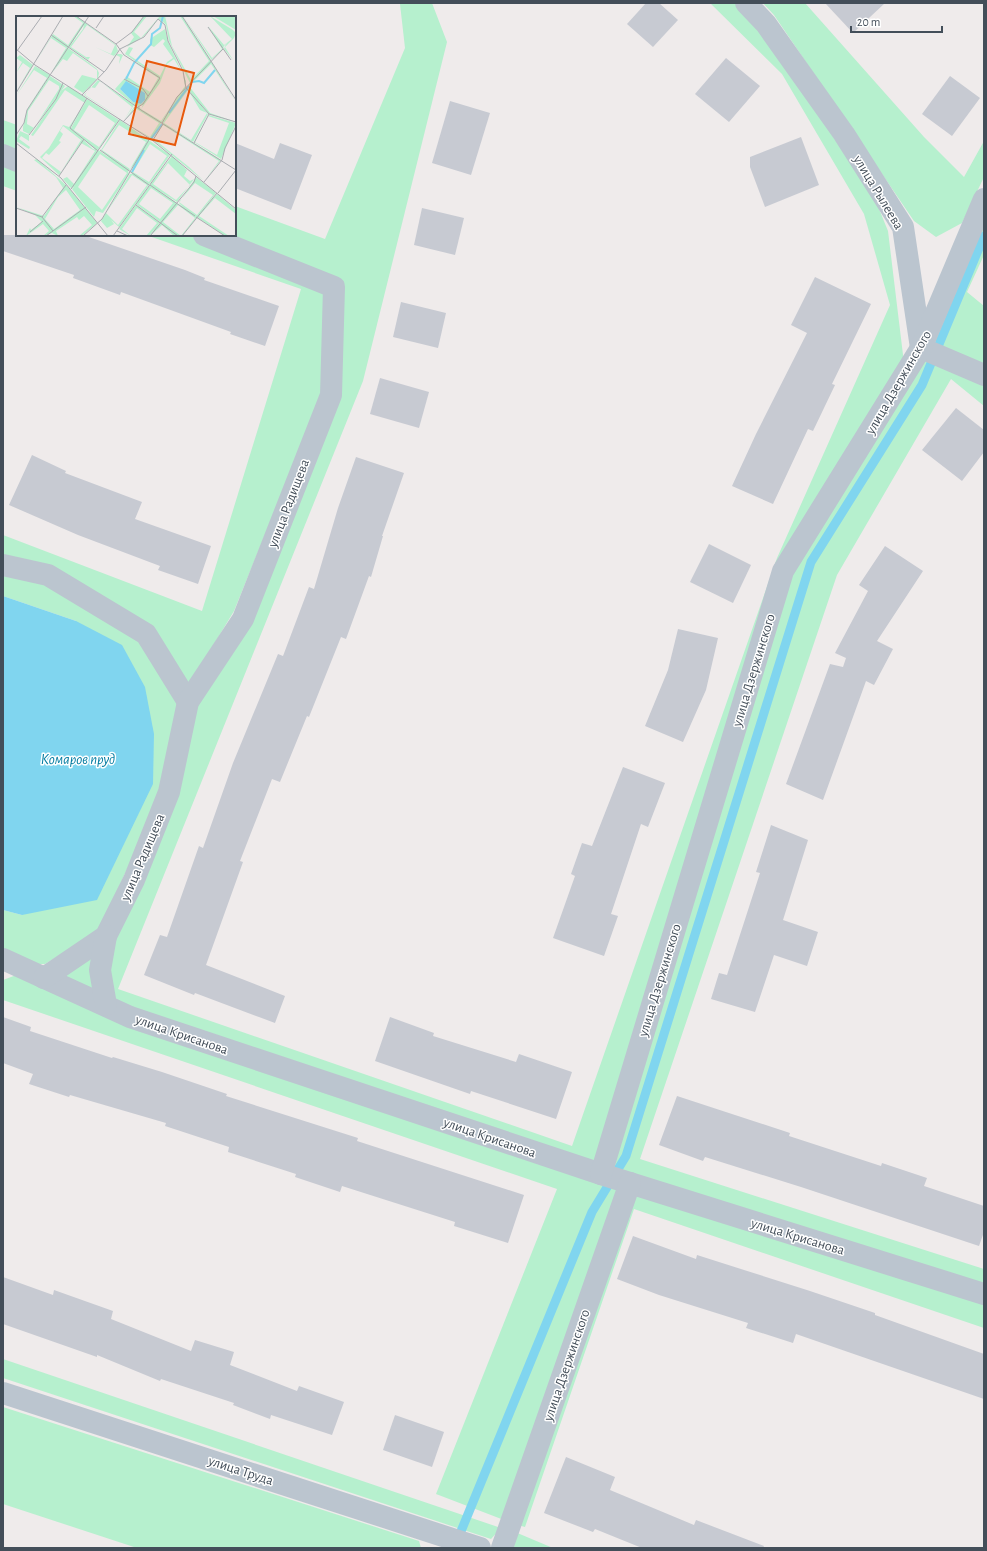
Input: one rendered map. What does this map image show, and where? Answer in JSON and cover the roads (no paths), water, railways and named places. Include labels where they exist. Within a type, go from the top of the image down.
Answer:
[{"type":"street","name":"улица Рылеева","points":[[746,3],[766,24],[830,114],[903,227],[921,348]]},
{"type":"street","points":[[3,155],[16,161]]},
{"type":"street","name":"улица Дзержинского","points":[[601,1174],[783,571],[921,348],[984,199]]},
{"type":"street","name":"улица Радищева","points":[[44,978],[106,936],[134,880],[169,792],[188,702],[243,619],[330,395],[334,287],[206,236]]},
{"type":"street","points":[[921,348],[984,374]]},
{"type":"street","points":[[3,565],[48,575],[146,634],[188,702]]},
{"type":"street","points":[[106,936],[100,970],[106,1006]]},
{"type":"street","name":"улица Крисанова","points":[[8,966],[44,978],[130,1016],[601,1174],[984,1294]]},
{"type":"street","name":"улица Дзержинского","points":[[502,1548],[630,1183]]},
{"type":"street","name":"улица Труда","points":[[3,1393],[433,1541],[480,1548]]},
{"type":"water","name":"Комаров пруд","points":[[3,596],[76,621],[122,645],[145,687],[154,734],[153,784],[97,900],[22,915],[3,910]]},
{"type":"waterway","points":[[457,1541],[592,1212],[626,1156],[811,562],[922,385],[984,236]]}]
